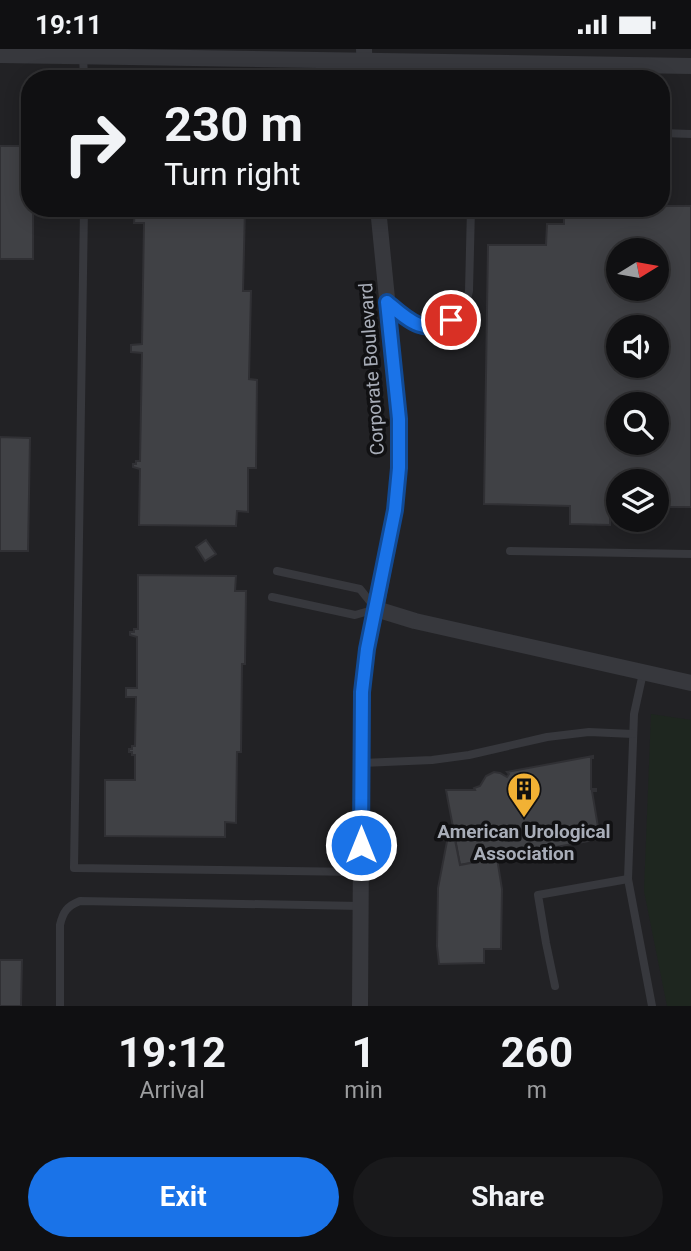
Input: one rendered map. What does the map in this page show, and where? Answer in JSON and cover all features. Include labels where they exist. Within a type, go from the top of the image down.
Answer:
[{"type":"street","points":[[0,55],[363,53],[691,66]]},
{"type":"street","name":"Corporate Boulevard","points":[[360,1006],[362,692],[367,649],[395,510],[399,468],[399,419],[379,217]]},
{"type":"street","points":[[376,609],[415,621],[691,683]]},
{"type":"lane","points":[[83,55],[84,70]]},
{"type":"lane","points":[[670,133],[691,134]]},
{"type":"lane","points":[[84,217],[74,869],[361,872]]},
{"type":"lane","points":[[387,302],[411,322],[423,326],[447,323],[460,314],[469,291],[471,217]]},
{"type":"lane","points":[[510,551],[691,554]]},
{"type":"lane","points":[[272,597],[355,615],[376,609],[360,589],[277,571]]},
{"type":"lane","points":[[643,673],[634,714],[628,880],[652,1006]]},
{"type":"lane","points":[[362,763],[432,760],[469,755],[547,737],[589,732],[633,734]]},
{"type":"lane","points":[[555,986],[538,895],[628,880]]},
{"type":"lane","points":[[60,1006],[63,912],[80,901],[361,906]]},
{"type":"shaded area","points":[[0,49],[691,49],[691,1006],[0,1006]]},
{"type":"shaded area","points":[[651,714],[691,720],[691,1006],[667,1006],[644,891]]},
{"type":"building","points":[[0,146],[21,146],[21,217],[33,217],[33,259],[0,259]]},
{"type":"building","points":[[670,206],[691,206],[691,507],[669,507],[669,469],[606,469],[606,525],[570,524],[570,506],[484,504],[488,245],[546,245],[547,224],[564,224],[564,217],[670,217]]},
{"type":"building","points":[[134,217],[245,217],[243,291],[251,291],[249,379],[257,380],[256,468],[248,468],[248,512],[237,511],[236,526],[139,525],[140,469],[133,467],[133,464],[140,461],[142,353],[131,352],[131,345],[142,344],[144,223],[134,223]]},
{"type":"building","points":[[0,437],[30,438],[28,551],[0,551]]},
{"type":"building","points":[[206,540],[216,554],[205,561],[196,547]]},
{"type":"building","points":[[138,575],[236,576],[235,591],[246,591],[245,664],[242,664],[241,752],[237,752],[236,823],[225,822],[225,837],[105,836],[105,780],[135,780],[135,755],[129,752],[129,749],[135,746],[136,697],[126,697],[126,688],[137,688],[137,637],[130,635],[130,632],[138,629]]},
{"type":"building","name":"American Urological Association","points":[[593,756],[591,789],[596,789],[592,791],[600,839],[512,855],[503,860],[503,857],[460,865],[446,790],[475,790],[486,776],[494,772],[507,777],[507,772]]},
{"type":"building","points":[[448,836],[455,840],[460,865],[497,858],[502,889],[501,949],[484,949],[484,963],[439,964],[438,888]]},
{"type":"building","points":[[0,960],[22,960],[21,1006],[0,1006]]},
{"type":"place","name":"American Urological Association","points":[[524,819]]},
{"type":"route","points":[[361,845],[362,692],[367,649],[395,510],[399,468],[399,419],[387,302],[411,322],[423,326],[436,326],[451,320]]}]
